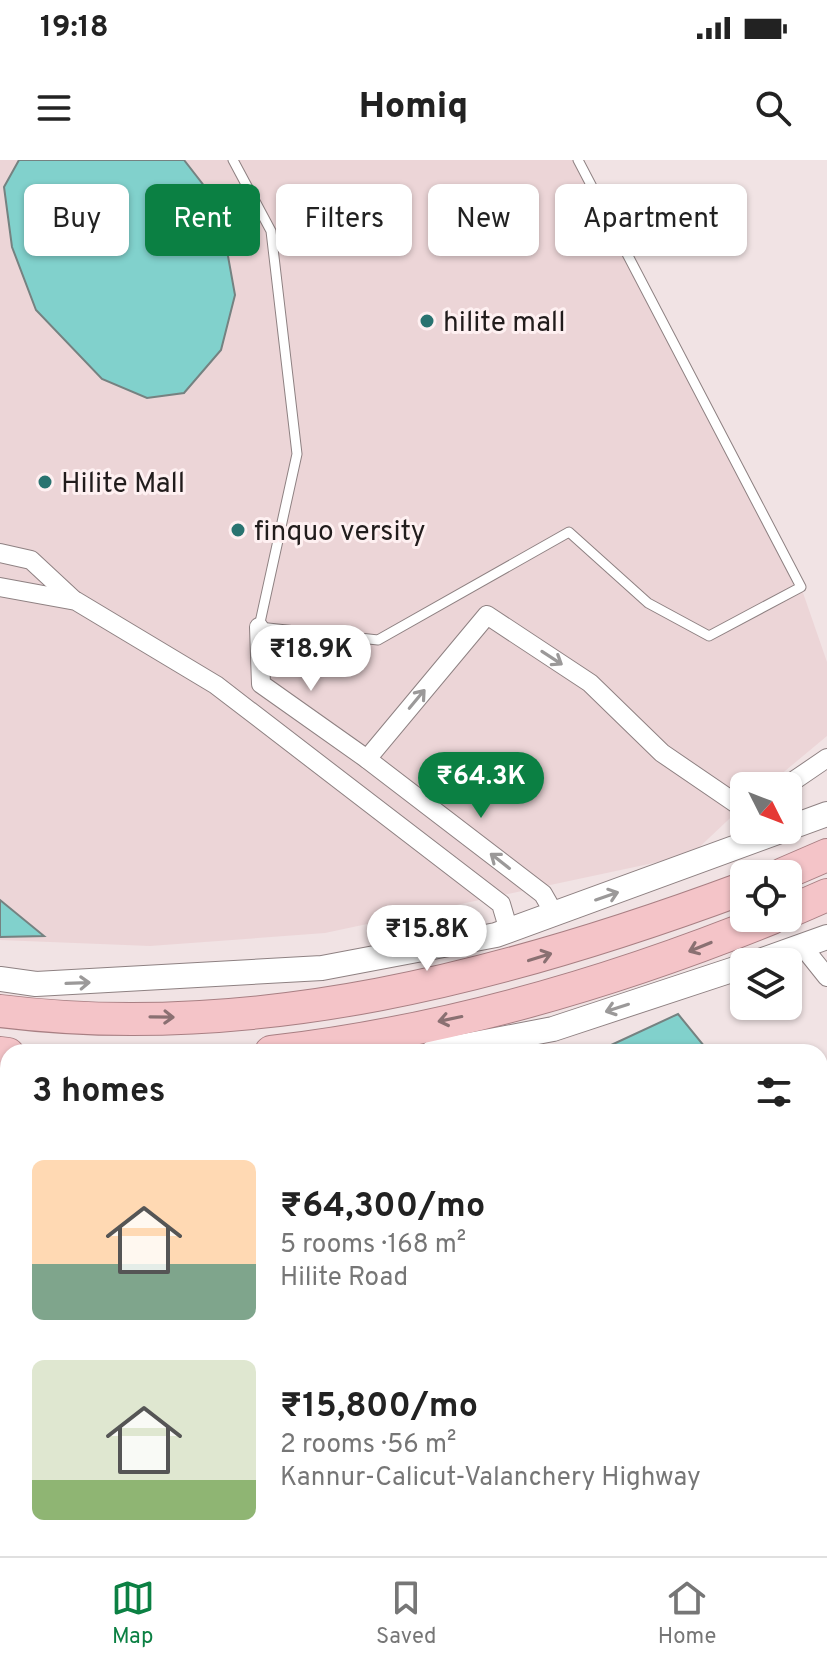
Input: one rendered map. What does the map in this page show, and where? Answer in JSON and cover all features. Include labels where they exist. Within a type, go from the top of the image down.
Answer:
[{"type":"highway","points":[[802,866],[827,855]]},
{"type":"highway","points":[[0,1011],[40,1016],[191,1018],[328,1006],[521,963],[651,923],[730,893]]},
{"type":"highway","points":[[802,906],[827,895]]},
{"type":"highway","points":[[338,1044],[530,1002],[665,961],[737,932]]},
{"type":"street","points":[[0,553],[31,560],[76,601],[216,685],[501,904],[509,931]]},
{"type":"street","points":[[0,587],[76,601]]},
{"type":"street","points":[[367,759],[487,615],[590,683],[662,753],[730,799]]},
{"type":"street","points":[[259,627],[261,684],[367,759],[543,894],[555,915]]},
{"type":"street","points":[[802,775],[827,758]]},
{"type":"street","points":[[0,979],[36,984],[322,968],[509,931],[827,814]]},
{"type":"street","points":[[800,948],[827,937]]},
{"type":"street","points":[[803,947],[827,977]]},
{"type":"street","points":[[508,1044],[730,971]]},
{"type":"lane","points":[[233,160],[271,231],[297,454],[259,627],[378,640],[569,532],[648,603],[709,636],[801,587],[578,160]]},
{"type":"shaded area","points":[[0,160],[578,160],[591,184],[555,184],[555,256],[628,256],[801,587],[827,662],[827,736],[784,772],[730,772],[730,818],[691,855],[325,933],[150,946],[0,940]]},
{"type":"building","points":[[19,160],[184,160],[203,184],[145,184],[145,256],[228,256],[235,295],[221,350],[184,393],[147,398],[102,379],[36,310],[12,247],[4,187]]},
{"type":"building","points":[[0,900],[44,936],[0,937]]},
{"type":"building","points":[[678,1014],[702,1044],[613,1044]]},
{"type":"place","name":"hilite mall","points":[[427,321]]},
{"type":"place","name":"Hilite Mall","points":[[45,482]]},
{"type":"place","name":"finquo versity","points":[[238,530]]}]
